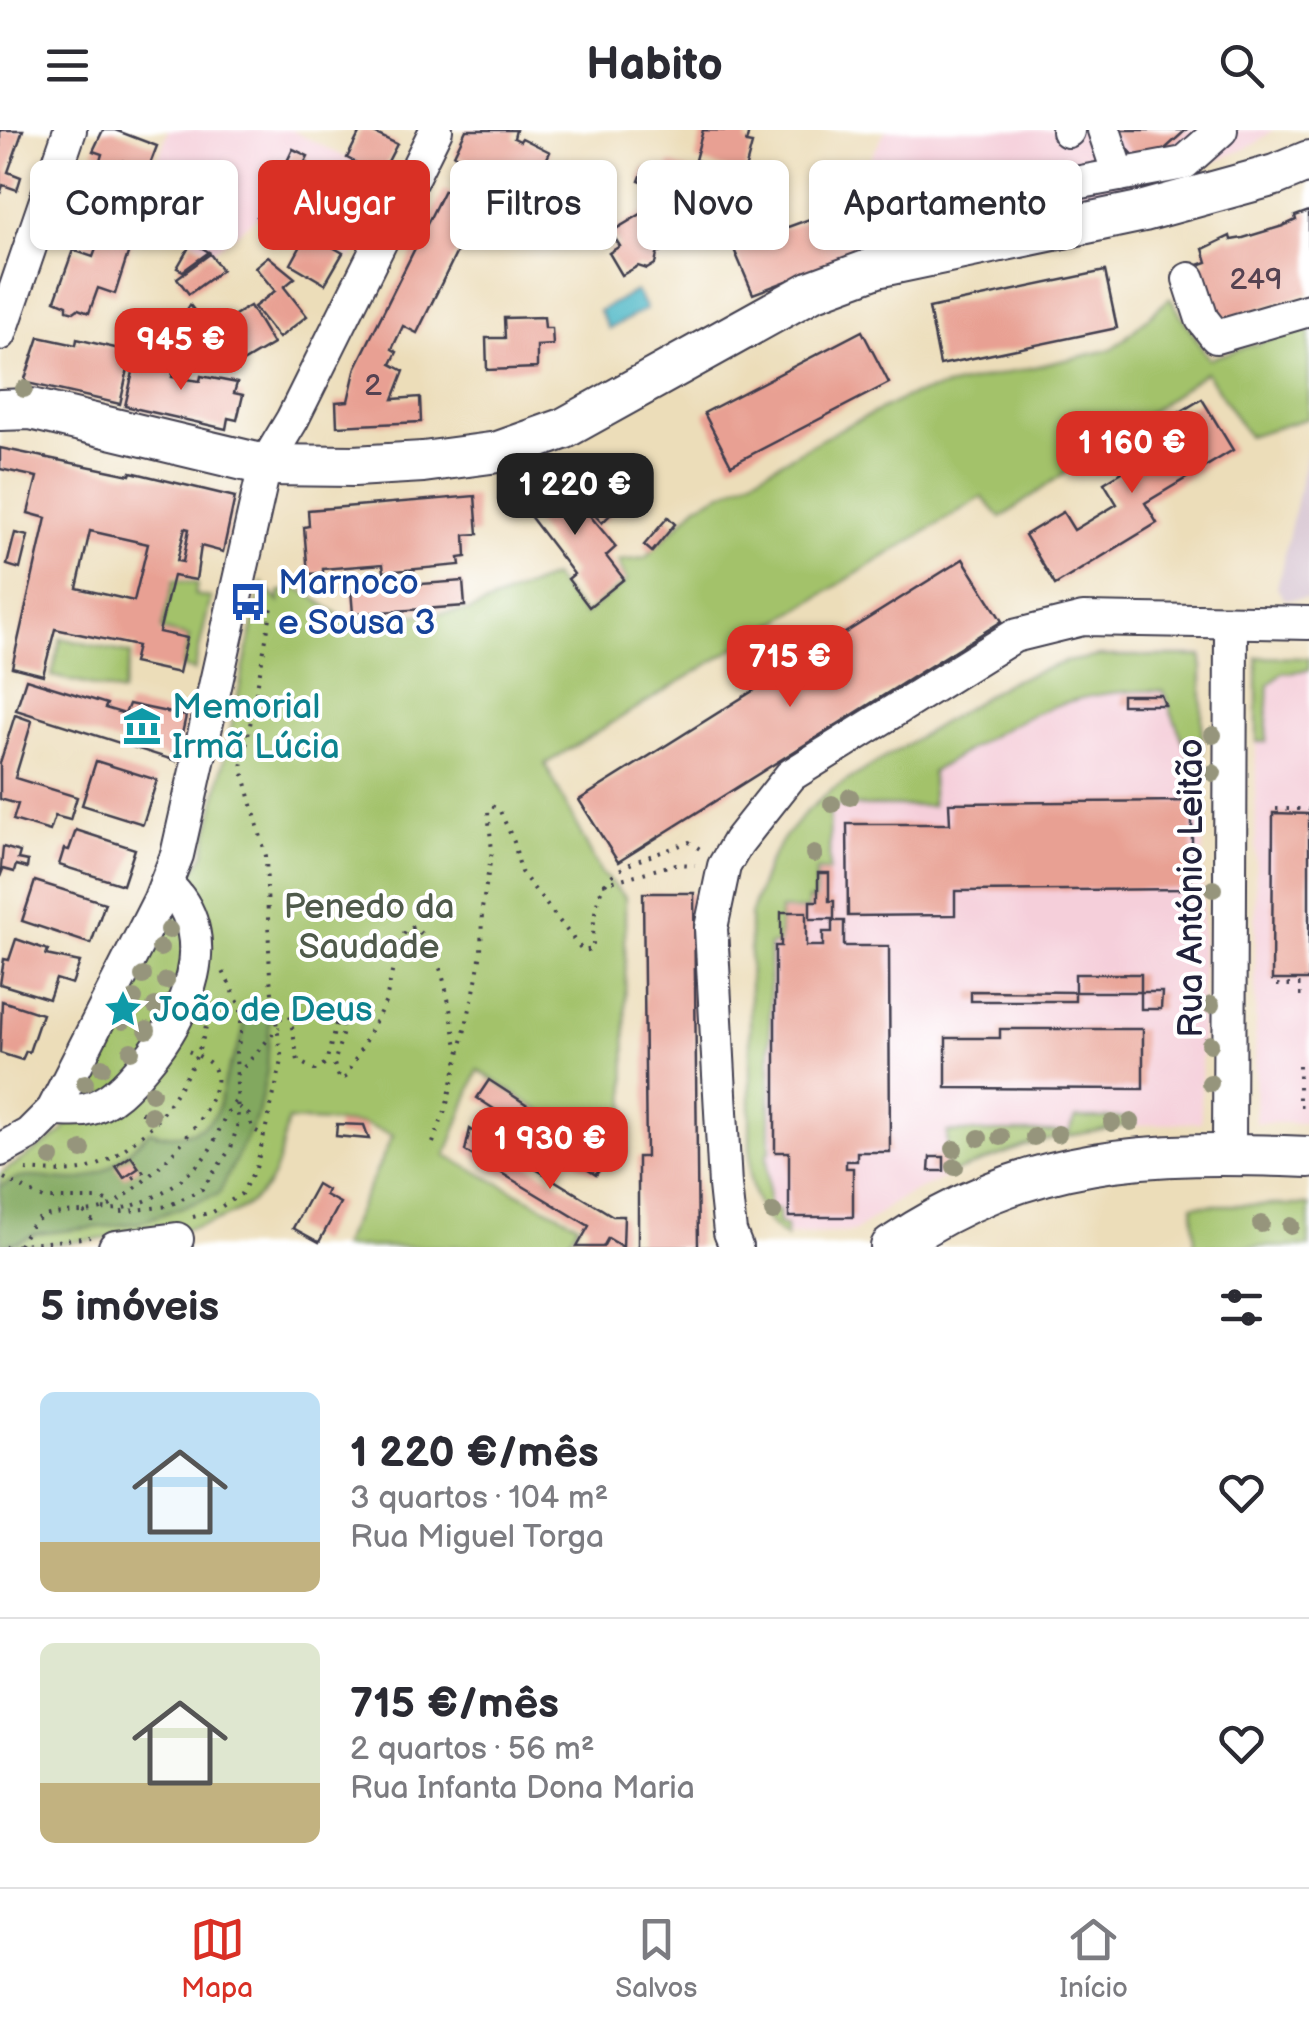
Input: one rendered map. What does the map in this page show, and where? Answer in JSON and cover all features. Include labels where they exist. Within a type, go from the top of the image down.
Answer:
[{"type":"main road","points":[[1082,225],[1275,175],[1309,161]]},
{"type":"main road","points":[[0,410],[31,410],[265,465],[354,466],[498,452],[563,429],[812,290],[876,267],[964,250]]},
{"type":"main road","points":[[891,1247],[973,1198],[1040,1174],[1141,1156],[1309,1157]]},
{"type":"street","points":[[0,334],[70,130]]},
{"type":"street","points":[[6,1166],[28,1134],[52,1110],[166,884],[176,855],[265,465],[292,420],[436,130]]},
{"type":"street","points":[[1104,130],[1119,175]]},
{"type":"street","points":[[1082,182],[1184,164],[1221,130]]},
{"type":"street","points":[[1189,279],[1202,320],[1216,336],[1309,310]]},
{"type":"street","points":[[736,1247],[730,1232],[725,1186],[712,928],[724,866],[791,775],[1014,636],[1084,619],[1309,623]]},
{"type":"street","name":"Rua António Leitão","points":[[1229,1154],[1230,622]]},
{"type":"street","points":[[52,1110],[86,1110],[122,1091],[175,1024],[192,980],[193,926],[183,898],[166,884]]},
{"type":"street","points":[[106,1242],[185,1228]]},
{"type":"path","points":[[185,1228],[241,1194],[256,1168],[266,1136],[282,1061],[270,979],[266,856],[242,768],[272,607]]},
{"type":"path","points":[[432,1143],[446,1108],[481,953],[482,908],[492,851],[488,811],[492,806],[498,809],[514,842],[521,872],[583,952],[594,949],[597,894],[614,871],[689,842],[724,866]]},
{"type":"path","points":[[1276,809],[1309,809]]},
{"type":"path","points":[[603,884],[676,864],[724,866]]},
{"type":"path","points":[[278,1018],[290,1016],[298,1061],[315,1070],[326,1063],[330,1039],[336,1024],[341,1022],[344,1028],[334,1064],[340,1080],[346,1078],[376,1026],[398,944],[406,929],[414,927],[423,934],[435,960],[458,1050]]},
{"type":"path","points":[[102,1209],[121,1212],[168,1206],[202,1188],[231,1148],[238,1123],[236,1050],[242,1008],[214,954],[194,955]]},
{"type":"path","points":[[1277,985],[1309,985]]},
{"type":"path","points":[[1299,995],[1309,995]]},
{"type":"path","points":[[6,1166],[81,1172],[99,1166],[154,1124],[171,1102],[196,1055],[208,1016],[175,1024],[196,1055],[212,1064],[216,1073],[210,1101],[180,1145],[150,1177],[115,1203],[102,1209],[49,1215],[33,1222],[19,1245]]},
{"type":"path","points":[[237,1076],[279,1027]]},
{"type":"path","points":[[1299,1065],[1299,1106],[1309,1106]]},
{"type":"path","points":[[121,1212],[162,1192],[190,1172],[211,1148],[222,1118],[237,1100]]},
{"type":"path","points":[[132,1102],[154,1124]]},
{"type":"path","points":[[239,1107],[249,1115],[252,1128],[266,1136]]},
{"type":"path","points":[[6,1166],[44,1199],[100,1199],[115,1203]]},
{"type":"path","points":[[133,1178],[144,1171],[150,1177]]},
{"type":"path","points":[[84,1212],[91,1220]]},
{"type":"path","points":[[5,1247],[106,1242]]},
{"type":"shaded area","points":[[168,130],[291,130],[351,160],[258,160],[258,216],[238,232],[238,160],[158,160]]},
{"type":"shaded area","points":[[886,130],[1273,130],[1254,145],[1193,171],[1082,194],[1082,160],[870,160]]},
{"type":"shaded area","points":[[337,250],[355,250],[350,260]]},
{"type":"shaded area","points":[[1309,444],[1309,599],[1284,599],[1277,588]]},
{"type":"shaded area","points":[[1100,654],[1204,654],[1201,1122],[1126,1126],[1036,1143],[989,1158],[899,1199],[854,1232],[785,1235],[777,1231],[751,1179],[749,915],[766,863],[805,811],[831,789],[1008,681],[1064,661]]},
{"type":"shaded area","points":[[1256,657],[1309,658],[1309,1123],[1255,1123]]},
{"type":"green space","name":"Penedo da Saudade","points":[[1170,298],[1209,359],[1309,327],[1309,418],[1248,436],[1206,372],[1001,518],[982,497],[545,764],[601,873],[625,897],[626,1153],[610,1156],[478,1070],[446,1156],[578,1224],[566,1247],[341,1247],[393,1135],[363,1124],[288,1120],[278,1162],[267,1186],[233,1214],[163,1233],[0,1247],[0,1174],[62,1133],[172,908],[204,854],[262,583],[279,602],[279,592],[299,588],[347,620],[469,611],[552,577],[584,615],[627,581],[618,561],[645,558],[698,505],[911,395],[1113,349]]},
{"type":"green space","points":[[174,580],[197,584],[195,595],[211,598],[194,671],[182,667],[189,637],[161,630]]},
{"type":"green space","points":[[61,638],[131,654],[122,693],[52,676]]},
{"type":"green space","points":[[1100,656],[1202,656],[1202,777],[1195,771],[1163,691],[1128,691],[1097,695],[1041,711],[988,738],[932,772],[932,806],[830,806],[829,871],[816,871],[815,900],[808,900],[808,910],[780,910],[779,944],[770,945],[769,1209],[779,1210],[779,1224],[786,1225],[786,1238],[762,1212],[750,1179],[750,915],[768,864],[806,812],[832,790],[1009,682],[1065,662]]},
{"type":"green space","points":[[1257,657],[1309,658],[1309,670],[1282,673],[1269,685],[1266,742],[1257,742]]},
{"type":"green space","points":[[245,1012],[270,1013],[267,1070],[258,1114],[219,1194],[138,1223],[36,1234],[0,1244],[0,1187],[10,1181],[28,1177],[87,1178],[117,1162],[150,1131],[184,1134],[208,1122],[218,1108],[241,1039]]},
{"type":"green space","points":[[1076,1118],[1134,1118],[1134,1124],[1036,1142],[947,1175],[947,1132],[1069,1132]]},
{"type":"green space","points":[[1193,1205],[1309,1205],[1309,1247],[1195,1247]]},
{"type":"water","points":[[636,291],[646,309],[609,329],[599,311]]},
{"type":"building","points":[[0,130],[23,130],[8,172],[21,177],[17,190],[3,185],[0,194]]},
{"type":"building","points":[[103,130],[115,130],[157,146],[152,160],[100,160],[102,154],[93,151]]},
{"type":"building","points":[[361,130],[397,144],[389,160],[347,158]]},
{"type":"building","points":[[466,130],[516,130],[514,138],[550,152],[546,160],[465,160],[454,155]]},
{"type":"building","points":[[703,130],[749,131],[746,143],[752,144],[748,160],[695,160]]},
{"type":"building","points":[[1110,130],[1186,130],[1145,167]]},
{"type":"building","points":[[293,149],[308,156],[306,160],[288,160]]},
{"type":"building","points":[[444,190],[450,193],[450,250],[458,250],[417,333],[403,326],[392,349],[397,352],[391,364],[404,371],[393,399],[420,397],[421,422],[337,426],[336,402],[348,401],[356,367],[414,250],[430,250],[430,218]]},
{"type":"building","points":[[1309,211],[1309,293],[1216,322],[1198,265],[1207,262],[1203,249],[1230,236],[1231,240],[1243,238],[1283,226]]},
{"type":"building","points":[[637,216],[637,250],[664,250],[657,254],[655,264],[647,269],[638,266],[622,275],[609,253],[620,246],[617,228]]},
{"type":"building","points":[[809,219],[809,250],[868,250],[753,294],[734,250],[789,250],[789,227]]},
{"type":"building","points":[[73,250],[93,257],[96,250],[129,250],[115,294],[98,288],[89,313],[67,310],[67,305],[55,300]]},
{"type":"building","points":[[187,250],[209,252],[183,271],[177,268]]},
{"type":"building","points":[[299,250],[343,253],[325,284],[291,264]]},
{"type":"building","points":[[210,254],[222,270],[189,294],[177,278]]},
{"type":"building","points":[[268,256],[295,278],[284,287],[307,316],[279,338],[254,307],[275,291],[255,267]]},
{"type":"building","points":[[1105,271],[1117,328],[940,365],[929,308]]},
{"type":"building","points":[[190,305],[227,353],[218,369],[169,339]]},
{"type":"building","points":[[250,306],[273,344],[241,363],[218,325]]},
{"type":"building","points":[[544,317],[545,328],[552,328],[553,345],[537,346],[537,368],[487,370],[486,338],[505,338],[504,318]]},
{"type":"building","points":[[862,331],[889,383],[731,465],[704,413]]},
{"type":"building","points":[[39,337],[76,345],[77,339],[132,352],[120,404],[27,383]]},
{"type":"building","points":[[138,351],[176,359],[172,377],[200,381],[201,376],[237,383],[234,393],[243,395],[237,420],[228,418],[226,429],[125,406]]},
{"type":"building","points":[[1202,399],[1233,450],[1145,503],[1157,523],[1055,585],[1025,535],[1063,512],[1074,530],[1117,504],[1104,483],[1173,441],[1162,423]]},
{"type":"building","points":[[0,448],[130,475],[131,472],[235,497],[223,552],[201,546],[196,580],[173,576],[159,632],[187,638],[179,673],[133,663],[137,646],[55,629],[43,675],[12,667],[46,518],[28,513],[37,477],[0,469]],"holes":[[[185,528],[189,529],[183,562],[177,561]],[[90,531],[148,544],[134,601],[77,588]]]},
{"type":"building","points":[[562,467],[574,478],[566,487],[616,547],[606,556],[624,579],[589,607],[568,579],[574,574],[524,508]]},
{"type":"building","points":[[475,496],[478,534],[465,535],[466,557],[459,558],[460,565],[384,572],[383,564],[308,574],[304,527],[309,526],[308,510]]},
{"type":"building","points":[[607,501],[616,509],[602,523],[594,514]]},
{"type":"building","points":[[668,517],[675,524],[652,552],[644,545]]},
{"type":"building","points":[[15,533],[28,536],[20,569],[7,565]]},
{"type":"building","points":[[963,559],[1002,621],[618,862],[579,800]]},
{"type":"building","points":[[463,581],[465,606],[353,614],[351,589]]},
{"type":"building","points":[[26,679],[107,704],[105,708],[125,714],[129,704],[186,716],[176,761],[16,710]]},
{"type":"building","points":[[1122,695],[1161,695],[1165,705],[1122,705]]},
{"type":"building","points":[[15,715],[32,721],[15,778],[77,797],[70,820],[55,816],[50,831],[13,820],[18,804],[0,799],[0,763]]},
{"type":"building","points":[[96,761],[157,780],[143,824],[82,805]]},
{"type":"building","points":[[1192,801],[1192,889],[955,891],[955,915],[848,916],[847,824],[950,824],[949,803]]},
{"type":"building","points":[[1273,813],[1309,814],[1309,980],[1272,980]]},
{"type":"building","points":[[76,830],[135,849],[123,885],[59,865]]},
{"type":"building","points":[[3,847],[20,852],[18,859],[28,861],[27,868],[16,865],[14,872],[3,869],[0,877]]},
{"type":"building","points":[[818,873],[829,873],[829,901],[834,901],[834,919],[810,919],[810,901],[818,901]]},
{"type":"building","points":[[35,881],[105,903],[91,944],[22,921]]},
{"type":"building","points":[[643,893],[694,893],[698,1247],[638,1247],[638,1157],[646,1157]]},
{"type":"building","points":[[781,912],[806,912],[806,946],[823,946],[823,932],[832,932],[832,921],[844,921],[844,946],[889,946],[890,1152],[857,1152],[857,1161],[846,1161],[846,1168],[853,1168],[853,1217],[789,1217],[789,1152],[775,1152],[775,946],[781,946]]},
{"type":"building","points":[[16,939],[48,950],[46,955],[80,962],[72,984],[56,979],[49,999],[0,984],[4,959],[9,960]]},
{"type":"building","points":[[1075,974],[1141,974],[1141,992],[1075,992]]},
{"type":"building","points":[[971,991],[1075,992],[1075,1001],[971,1001]]},
{"type":"building","points":[[1141,992],[1162,992],[1161,1009],[1141,1009]]},
{"type":"building","points":[[2,1001],[42,1014],[29,1052],[22,1060],[0,1053]]},
{"type":"building","points":[[1000,1029],[1143,1029],[1143,1089],[946,1088],[946,1038],[1000,1038]]},
{"type":"building","points":[[489,1080],[608,1157],[596,1175],[477,1098]]},
{"type":"building","points":[[337,1124],[364,1125],[369,1139],[336,1136]]},
{"type":"building","points":[[470,1129],[613,1216],[624,1216],[623,1247],[608,1238],[603,1247],[577,1247],[589,1226],[465,1151]]},
{"type":"building","points":[[131,1156],[139,1168],[124,1178],[116,1166]]},
{"type":"building","points":[[930,1157],[944,1157],[944,1171],[929,1171]]},
{"type":"building","points":[[317,1184],[327,1190],[325,1195],[340,1203],[319,1242],[293,1228]]},
{"type":"place","name":"Marnoco e Sousa 3","points":[[248,602]]},
{"type":"place","name":"Memorial Irmã Lúcia","points":[[142,726]]},
{"type":"place","name":"João de Deus","points":[[123,1009]]}]
